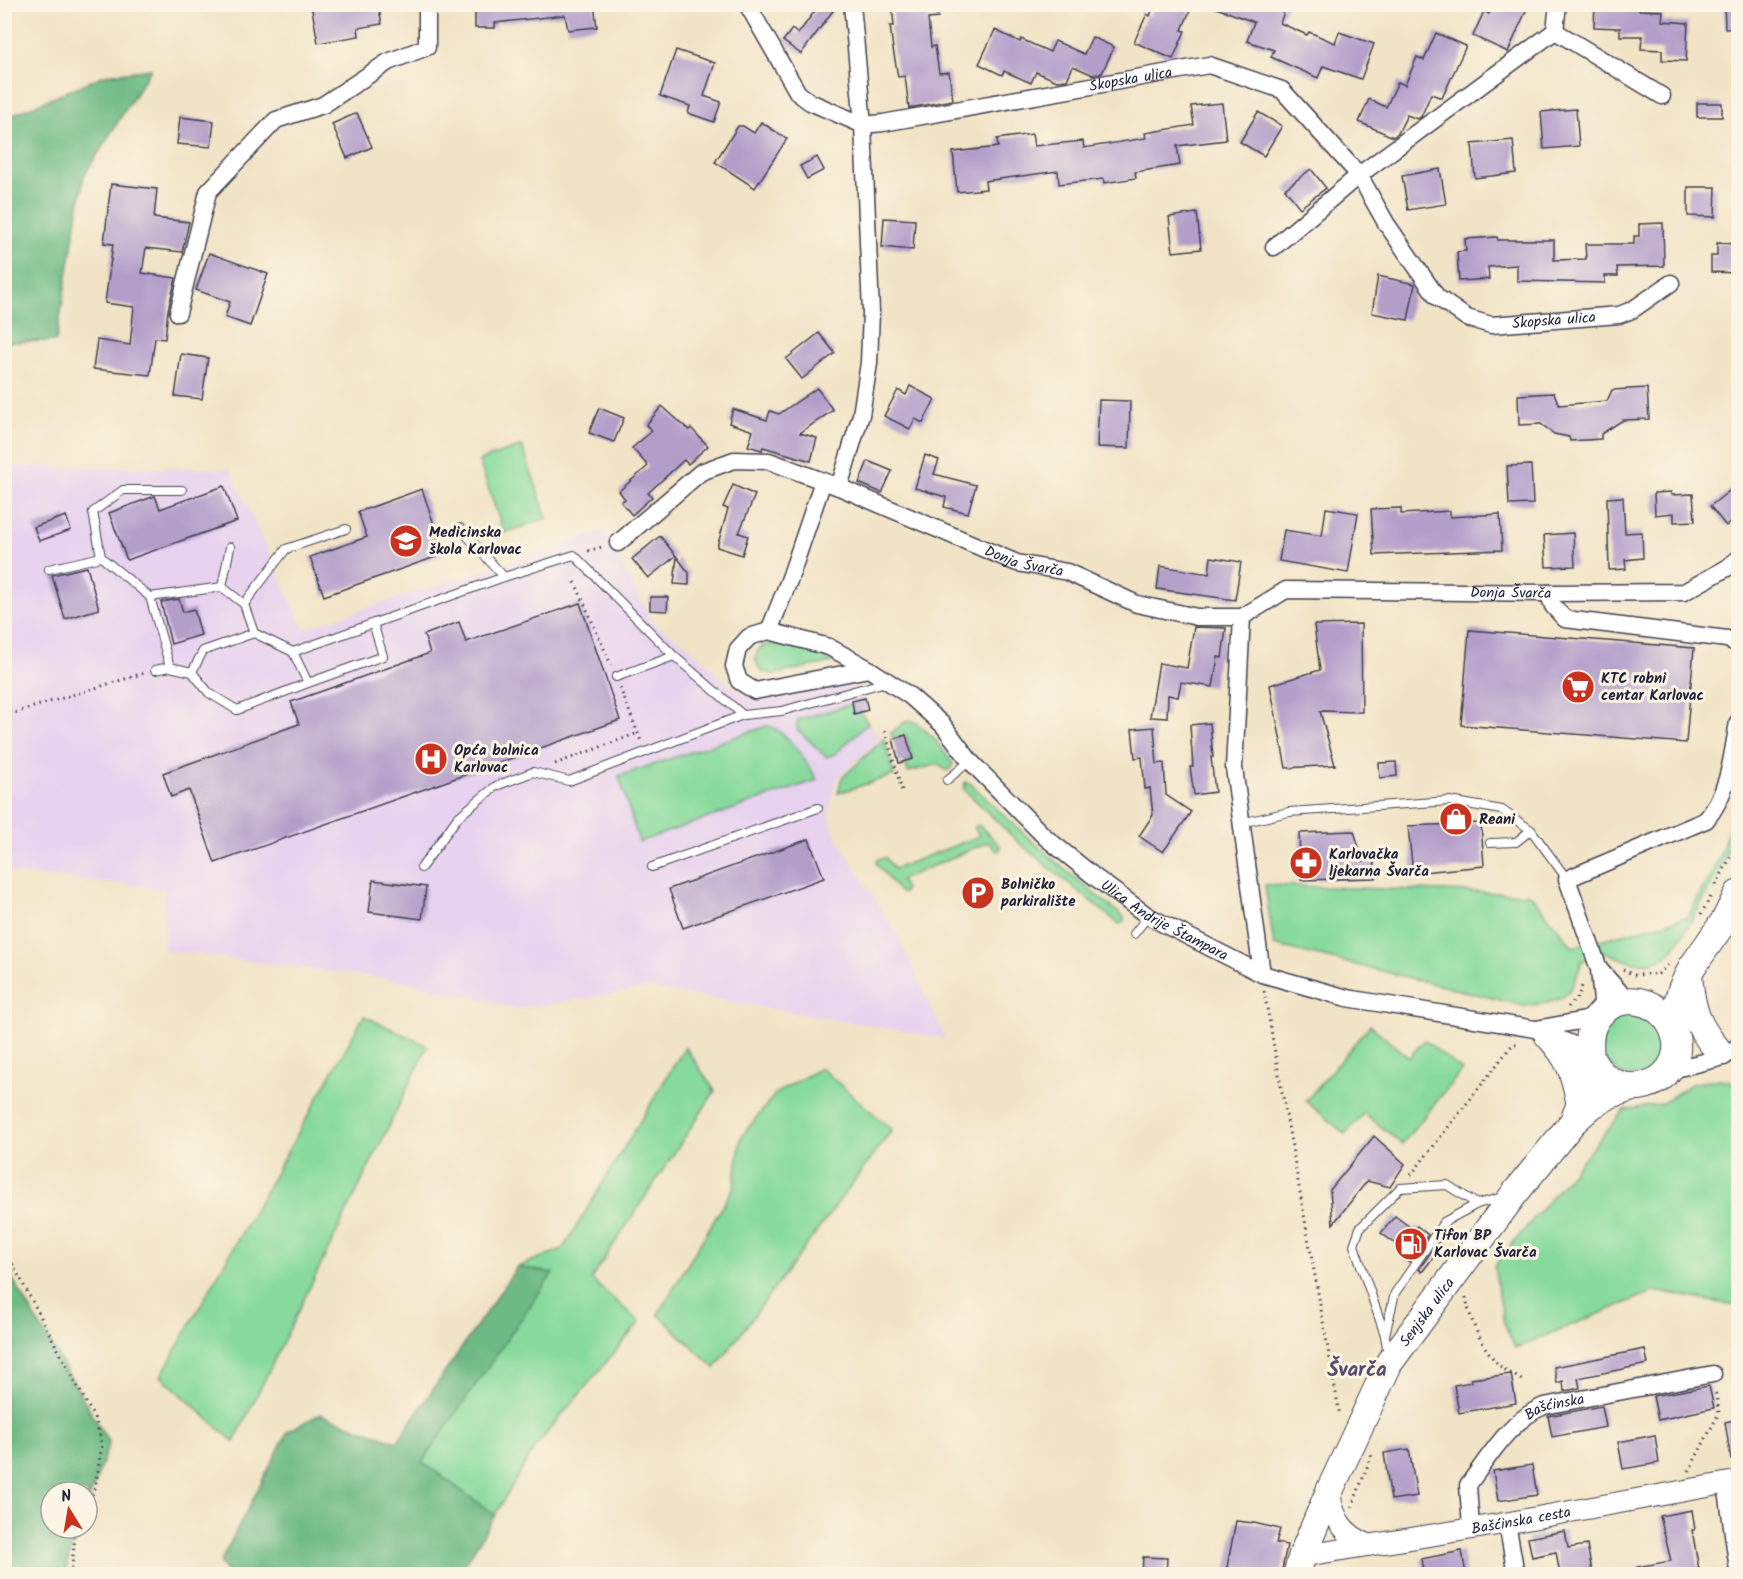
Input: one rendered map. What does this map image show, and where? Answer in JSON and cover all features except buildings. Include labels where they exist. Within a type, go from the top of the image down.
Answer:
[{"type":"main road","points":[[1628,1001],[1642,1001],[1654,1006],[1666,1016],[1673,1028],[1676,1042],[1674,1057],[1668,1070],[1658,1080],[1645,1086],[1630,1088],[1617,1085],[1604,1078],[1596,1069],[1591,1059],[1590,1035],[1594,1023],[1603,1012],[1615,1004],[1664,989],[1725,920],[1727,889]]},
{"type":"main road","points":[[1673,1028],[1683,968]]},
{"type":"main road","points":[[1683,968],[1694,1014],[1703,1034],[1730,1048]]},
{"type":"main road","points":[[1542,1032],[1562,1050],[1571,1066],[1576,1114]]},
{"type":"main road","name":"Senjska ulica","points":[[1299,1565],[1345,1454],[1389,1363],[1576,1114],[1590,1075],[1591,1059]]},
{"type":"main road","name":"Senjska ulica","points":[[1576,1114],[1609,1095],[1630,1088]]},
{"type":"street","points":[[178,313],[208,192],[276,120],[323,105],[388,62],[427,47],[427,4]]},
{"type":"street","points":[[747,4],[798,93],[810,102],[863,124]]},
{"type":"street","points":[[839,487],[861,415],[869,363],[871,312],[863,124],[852,4]]},
{"type":"street","points":[[1274,247],[1359,175],[1555,31],[1558,4]]},
{"type":"street","points":[[1555,31],[1662,96]]},
{"type":"street","name":"Skopska ulica","points":[[863,124],[895,121],[1209,65],[1282,90],[1359,175],[1386,223],[1437,297],[1467,318],[1491,325],[1618,315],[1632,310],[1671,283]]},
{"type":"street","name":"Donja Švarča","points":[[618,543],[700,472],[734,459],[769,461],[839,487],[1017,563],[1067,572],[1137,604],[1197,617],[1242,617],[1286,590],[1684,592],[1727,568],[1738,559]]},
{"type":"street","points":[[823,481],[790,578],[769,631],[749,637],[738,649],[734,666],[739,681],[755,691],[869,669]]},
{"type":"street","points":[[1548,593],[1552,606],[1565,619],[1727,639],[1738,644]]},
{"type":"street","points":[[1242,617],[1234,768],[1262,974]]},
{"type":"street","name":"Ulica Andrije Štampara","points":[[769,631],[830,647],[890,681],[943,725],[970,761],[1045,837],[1148,916],[1262,974],[1347,998],[1542,1032],[1574,1045],[1591,1059]]},
{"type":"street","points":[[1603,1012],[1599,969],[1567,879],[1706,820],[1717,807],[1724,790],[1738,722]]},
{"type":"street","points":[[1599,969],[1628,1001]]},
{"type":"street","name":"Ulica Andrije Štampara","points":[[1542,1032],[1585,1020],[1603,1012]]},
{"type":"street","points":[[1673,1028],[1687,1041],[1703,1048],[1730,1048]]},
{"type":"street","points":[[1658,1080],[1679,1068],[1724,1057],[1730,1048]]},
{"type":"street","name":"Bašćinska","points":[[1471,1528],[1468,1485],[1505,1436],[1531,1412],[1544,1406],[1713,1374]]},
{"type":"street","points":[[1732,1482],[1738,1570]]},
{"type":"street","name":"Bašćinska cesta","points":[[1299,1565],[1369,1545],[1732,1482]]},
{"type":"street","points":[[1329,1492],[1332,1511],[1341,1526],[1353,1539],[1369,1545]]},
{"type":"street","points":[[1507,1522],[1516,1575]]},
{"type":"lane","points":[[170,667],[150,597],[101,557],[93,512],[123,490],[182,490]]},
{"type":"lane","points":[[460,528],[504,577]]},
{"type":"lane","points":[[244,604],[286,549],[346,529]]},
{"type":"lane","points":[[222,588],[230,547]]},
{"type":"lane","points":[[292,652],[373,622],[574,555],[674,656],[743,715]]},
{"type":"lane","points":[[49,569],[101,557]]},
{"type":"lane","points":[[150,597],[222,588],[244,604],[254,633],[292,652],[308,683]]},
{"type":"lane","points":[[155,670],[170,667],[192,672],[209,693],[237,710],[383,656],[373,622]]},
{"type":"lane","points":[[192,672],[203,651],[254,633]]},
{"type":"lane","points":[[616,678],[674,656]]},
{"type":"lane","points":[[421,868],[458,817],[496,786],[534,772],[569,781],[743,715],[782,711],[890,681]]},
{"type":"lane","points":[[947,780],[970,761]]},
{"type":"lane","points":[[1241,823],[1289,812],[1450,801],[1502,810],[1531,830],[1567,879]]},
{"type":"lane","points":[[652,867],[818,808]]},
{"type":"lane","points":[[1490,843],[1516,842],[1531,830]]},
{"type":"lane","points":[[1134,934],[1148,916]]},
{"type":"lane","points":[[1389,1363],[1385,1335],[1354,1245],[1360,1228],[1400,1188],[1448,1185],[1476,1204]]},
{"type":"lane","points":[[1385,1335],[1395,1293],[1444,1222],[1476,1204],[1515,1193]]},
{"type":"path","points":[[574,555],[618,543]]},
{"type":"path","points":[[575,582],[645,752]]},
{"type":"path","points":[[4,716],[155,670]]},
{"type":"path","points":[[885,732],[903,794]]},
{"type":"path","points":[[534,772],[638,733]]},
{"type":"path","points":[[1727,889],[1738,843]]},
{"type":"path","points":[[1700,916],[1711,896]]},
{"type":"path","points":[[1560,1010],[1566,1008],[1578,997],[1586,975],[1610,964],[1634,975],[1658,974],[1683,968]]},
{"type":"path","points":[[1262,974],[1345,1454]]},
{"type":"path","points":[[1400,1188],[1513,1044],[1521,1044]]},
{"type":"path","points":[[4,1248],[96,1421],[102,1445],[96,1480]]},
{"type":"path","points":[[1464,1286],[1468,1310],[1480,1339],[1500,1365],[1523,1381]]},
{"type":"path","points":[[1678,1491],[1719,1413],[1713,1374]]},
{"type":"path","points":[[1341,1526],[1347,1520],[1376,1445]]},
{"type":"path","points":[[71,1575],[75,1540]]},
{"type":"shaded area","name":"Opća bolnica Karlovac","points":[[5,466],[230,469],[304,629],[603,531],[653,623],[685,643],[731,687],[752,697],[849,676],[861,713],[881,738],[836,780],[829,811],[834,833],[900,940],[945,1038],[649,988],[519,1009],[403,981],[164,950],[164,889],[5,872]]},
{"type":"green space","points":[[151,69],[84,176],[56,341],[5,342],[5,118],[105,75]]},
{"type":"green space","points":[[522,446],[547,518],[504,533],[479,461]]},
{"type":"green space","points":[[768,644],[813,649],[834,655],[838,661],[775,674],[762,672],[756,655]]},
{"type":"green space","points":[[852,704],[854,713],[861,713],[868,723],[835,754],[826,757],[797,729],[797,720]]},
{"type":"green space","points":[[914,721],[933,737],[953,764],[950,770],[945,770],[939,764],[908,772],[905,762],[913,759],[906,736],[893,739],[891,733],[905,722]]},
{"type":"green space","points":[[767,726],[782,733],[789,740],[817,780],[639,842],[619,776]]},
{"type":"green space","points":[[884,739],[894,775],[838,793],[842,778]]},
{"type":"green space","points":[[965,782],[971,784],[1045,853],[1124,917],[1124,922],[1119,924],[1019,843],[964,789]]},
{"type":"green space","points":[[1738,802],[1739,822],[1735,836],[1694,917],[1672,950],[1656,961],[1641,963],[1603,951],[1582,961],[1569,991],[1557,1000],[1525,1006],[1274,945],[1265,885],[1530,894],[1573,947],[1688,917],[1719,858]]},
{"type":"green space","points":[[975,826],[980,826],[1001,847],[1000,850],[997,851],[988,842],[900,880],[905,889],[904,893],[900,893],[876,863],[878,859],[886,858],[894,869],[980,836]]},
{"type":"green space","points":[[1623,1011],[1645,1013],[1666,1038],[1662,1060],[1645,1075],[1623,1076],[1600,1055],[1605,1024]]},
{"type":"green space","points":[[364,1016],[428,1046],[234,1442],[161,1376]]},
{"type":"green space","points":[[1370,1025],[1409,1058],[1424,1040],[1462,1070],[1402,1144],[1364,1113],[1345,1134],[1306,1101]]},
{"type":"green space","points":[[685,1047],[715,1091],[591,1279],[640,1322],[535,1447],[495,1515],[422,1462],[552,1273],[517,1267],[563,1249]]},
{"type":"green space","points":[[821,1068],[892,1130],[715,1368],[658,1314],[734,1187],[741,1137],[776,1093]]},
{"type":"green space","points":[[1719,1079],[1738,1083],[1738,1306],[1655,1291],[1515,1348],[1504,1323],[1494,1266],[1624,1110],[1661,1104],[1691,1084]]},
{"type":"green space","points":[[5,1266],[109,1443],[96,1480],[39,1480],[39,1540],[75,1540],[65,1574],[5,1574]]},
{"type":"green space","points":[[517,1267],[553,1273],[422,1462],[495,1515],[459,1574],[228,1574],[220,1563],[288,1431],[320,1414],[397,1442]]},
{"type":"place","name":"Medicinska škola Karlovac","points":[[406,541]]},
{"type":"place","name":"KTC robni centar Karlovac","points":[[1578,687]]},
{"type":"place","name":"Opća bolnica Karlovac","points":[[431,759]]},
{"type":"place","name":"Reani","points":[[1456,819]]},
{"type":"place","name":"Karlovačka ljekarna Švarča","points":[[1306,863]]},
{"type":"place","name":"Bolničko parkiralište","points":[[978,893]]},
{"type":"place","name":"Tifon BP Karlovac Švarča","points":[[1411,1244]]},
{"type":"district","name":"Švarča","points":[[1357,1369]]}]
